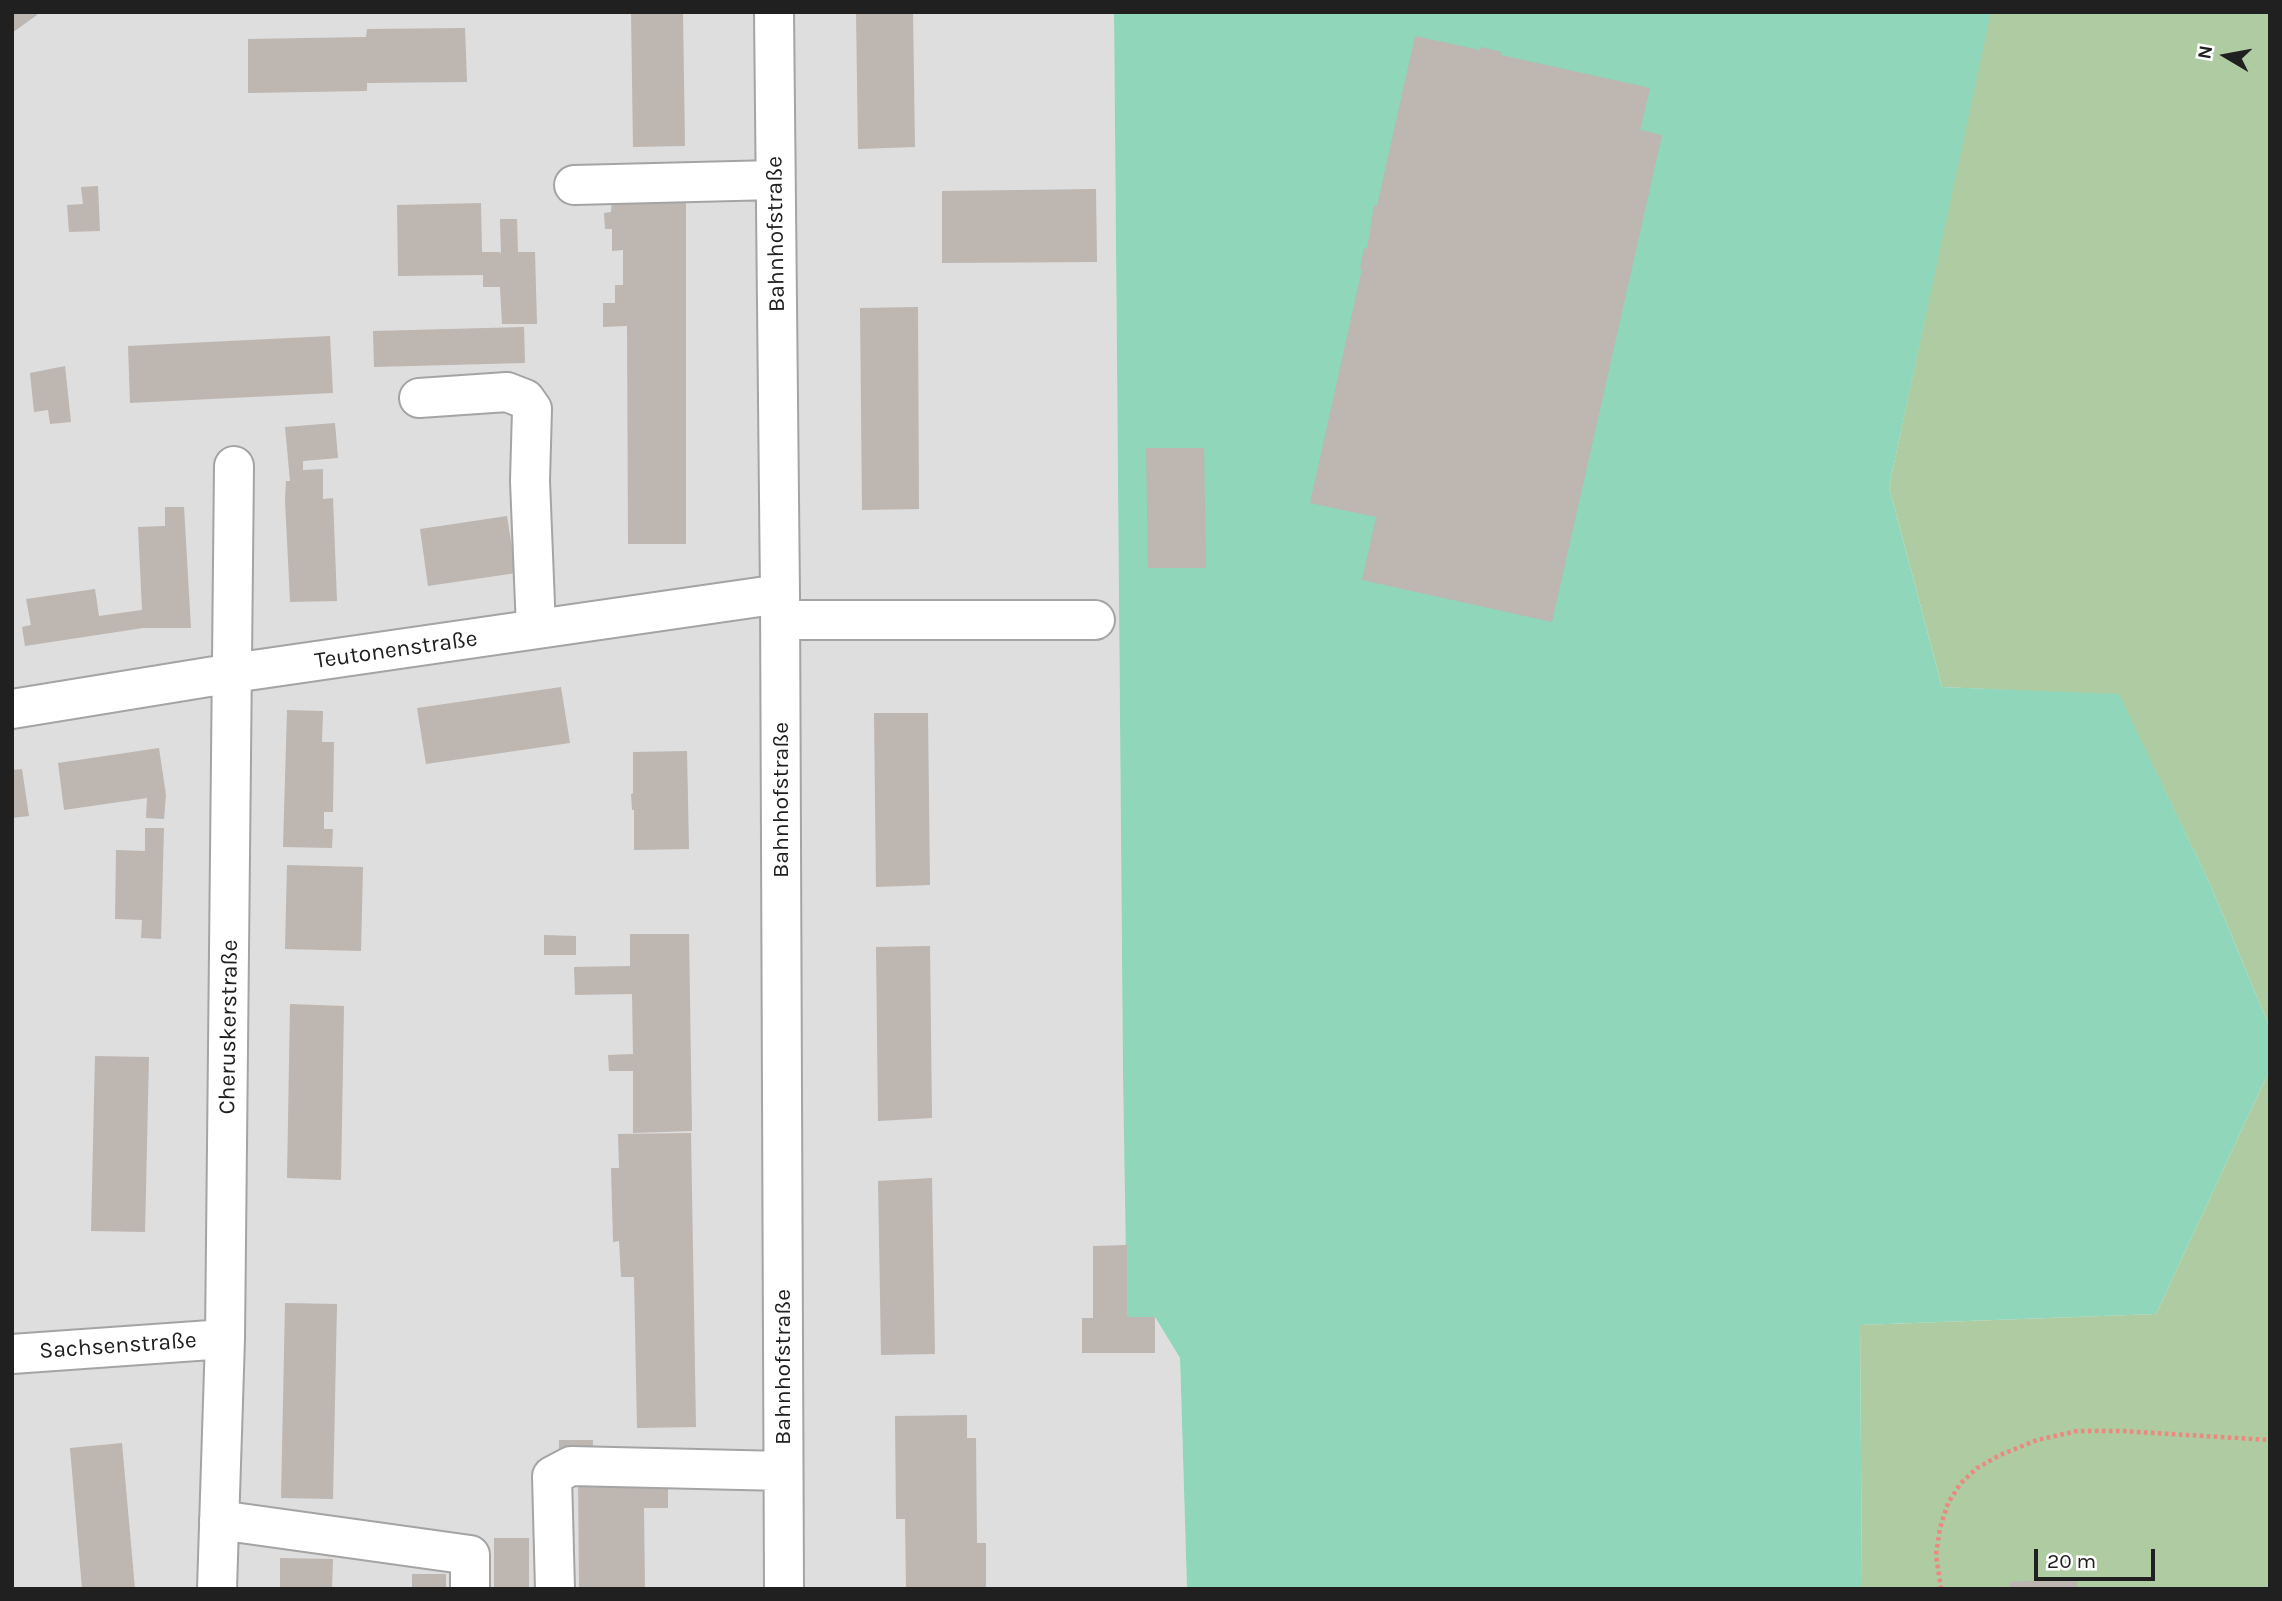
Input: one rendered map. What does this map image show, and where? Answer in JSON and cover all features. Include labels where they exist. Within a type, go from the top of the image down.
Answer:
[{"type":"street","name":"Bahnhofstraße","points":[[774,12],[780,607],[784,1589]]},
{"type":"street","points":[[574,185],[775,180]]},
{"type":"street","points":[[419,398],[507,392],[525,399],[532,409],[530,481],[536,629]]},
{"type":"street","name":"Cheruskerstraße","points":[[217,1589],[225,1339],[234,466]]},
{"type":"street","name":"Teutonenstraße","points":[[12,709],[233,673],[536,629],[780,607],[1095,620]]},
{"type":"street","name":"Sachsenstraße","points":[[12,1354],[225,1339]]},
{"type":"street","points":[[555,1589],[552,1476],[571,1466],[783,1471]]},
{"type":"street","points":[[219,1520],[470,1555],[470,1589]]},
{"type":"path","points":[[1941,1589],[1936,1555],[1940,1528],[1948,1503],[1961,1483],[1977,1468],[2000,1455],[2037,1440],[2077,1431],[2270,1440]]},
{"type":"shaded area","points":[[12,12],[1114,12],[1123,1075],[1127,1245],[1155,1317],[1180,1358],[1187,1589],[12,1589]]},
{"type":"green space","points":[[1114,12],[1991,12],[1889,487],[1942,687],[2119,694],[2211,886],[2270,1028],[2270,1069],[2156,1314],[1860,1325],[1862,1589],[1187,1589],[1180,1358],[1155,1317],[1127,1317]]},
{"type":"green space","points":[[1990,12],[2270,12],[2270,1028],[2211,886],[2119,695],[1942,687],[1889,487]]},
{"type":"green space","points":[[2270,1069],[2270,1589],[1862,1589],[1860,1325],[2156,1314]]},
{"type":"building","points":[[12,12],[41,12],[12,33]]},
{"type":"building","points":[[631,12],[683,12],[685,146],[633,147]]},
{"type":"building","points":[[856,12],[913,12],[915,147],[858,149]]},
{"type":"building","points":[[465,28],[467,82],[367,83],[367,91],[248,93],[248,39],[366,37],[367,29]]},
{"type":"building","points":[[1415,36],[1480,50],[1481,47],[1502,52],[1501,55],[1650,88],[1640,130],[1662,135],[1552,622],[1362,580],[1376,517],[1310,503],[1362,269],[1364,248],[1367,249],[1374,205],[1377,206]]},
{"type":"building","points":[[98,186],[100,231],[69,232],[67,205],[83,204],[81,187]]},
{"type":"building","points":[[1096,189],[1097,262],[942,263],[942,191]]},
{"type":"building","points":[[686,194],[686,544],[628,544],[627,326],[603,327],[603,303],[615,303],[615,285],[623,285],[623,250],[612,251],[612,229],[605,229],[604,213],[611,212],[612,195]]},
{"type":"building","points":[[481,203],[482,252],[501,254],[500,219],[517,219],[518,252],[535,252],[537,324],[502,324],[500,287],[483,287],[483,275],[398,276],[397,205]]},
{"type":"building","points":[[918,307],[919,509],[862,510],[860,308]]},
{"type":"building","points":[[524,327],[525,363],[374,367],[373,331]]},
{"type":"building","points":[[330,336],[333,393],[130,403],[128,346]]},
{"type":"building","points":[[65,366],[71,422],[50,424],[48,410],[34,412],[30,373]]},
{"type":"building","points":[[335,423],[338,458],[303,461],[303,470],[323,469],[323,499],[333,498],[337,601],[290,602],[285,500],[286,481],[290,481],[285,427]]},
{"type":"building","points":[[1146,448],[1204,448],[1206,568],[1148,568]]},
{"type":"building","points":[[165,507],[184,507],[191,628],[143,628],[25,646],[22,627],[31,625],[26,599],[95,589],[99,616],[142,610],[138,527],[165,526]]},
{"type":"building","points":[[507,516],[516,573],[428,586],[420,529]]},
{"type":"building","points":[[561,687],[570,743],[426,764],[417,708]]},
{"type":"building","points":[[287,710],[323,711],[322,742],[334,742],[333,812],[324,812],[324,829],[333,829],[332,848],[283,847]]},
{"type":"building","points":[[874,713],[928,713],[930,885],[876,887]]},
{"type":"building","points":[[159,748],[166,795],[164,819],[146,818],[147,798],[64,810],[58,763]]},
{"type":"building","points":[[687,751],[689,849],[634,850],[634,810],[631,794],[633,752]]},
{"type":"building","points":[[22,769],[29,816],[12,818],[12,770]]},
{"type":"building","points":[[145,828],[164,828],[161,939],[141,938],[142,920],[115,919],[116,850],[145,851]]},
{"type":"building","points":[[287,865],[363,867],[361,951],[285,949]]},
{"type":"building","points":[[630,934],[689,934],[692,1131],[633,1133],[633,1071],[609,1071],[608,1055],[633,1054],[632,994],[575,995],[574,967],[630,966]]},
{"type":"building","points":[[544,935],[576,936],[576,955],[544,955]]},
{"type":"building","points":[[930,946],[932,1118],[878,1121],[876,947]]},
{"type":"building","points":[[290,1004],[344,1006],[341,1180],[287,1178]]},
{"type":"building","points":[[95,1056],[149,1057],[145,1232],[91,1231]]},
{"type":"building","points":[[691,1133],[696,1427],[637,1428],[634,1277],[621,1277],[619,1241],[613,1242],[611,1168],[619,1168],[618,1134]]},
{"type":"building","points":[[932,1178],[935,1354],[881,1355],[878,1181]]},
{"type":"building","points":[[1127,1245],[1127,1317],[1155,1317],[1155,1353],[1082,1353],[1082,1318],[1093,1318],[1093,1246]]},
{"type":"building","points":[[285,1303],[337,1304],[333,1499],[281,1498]]},
{"type":"building","points":[[967,1415],[967,1438],[976,1438],[977,1543],[986,1543],[986,1589],[906,1589],[905,1519],[896,1519],[895,1416]]},
{"type":"building","points":[[559,1440],[593,1440],[593,1457],[559,1458]]},
{"type":"building","points":[[122,1443],[135,1589],[82,1589],[70,1448]]},
{"type":"building","points":[[578,1474],[668,1476],[668,1508],[644,1508],[645,1589],[579,1589]]},
{"type":"building","points":[[494,1538],[529,1538],[529,1589],[494,1589]]},
{"type":"building","points":[[280,1558],[333,1559],[332,1589],[280,1589]]},
{"type":"building","points":[[412,1574],[446,1574],[446,1589],[412,1589]]},
{"type":"building","points":[[2077,1578],[2077,1589],[2009,1589],[2009,1582]]}]
